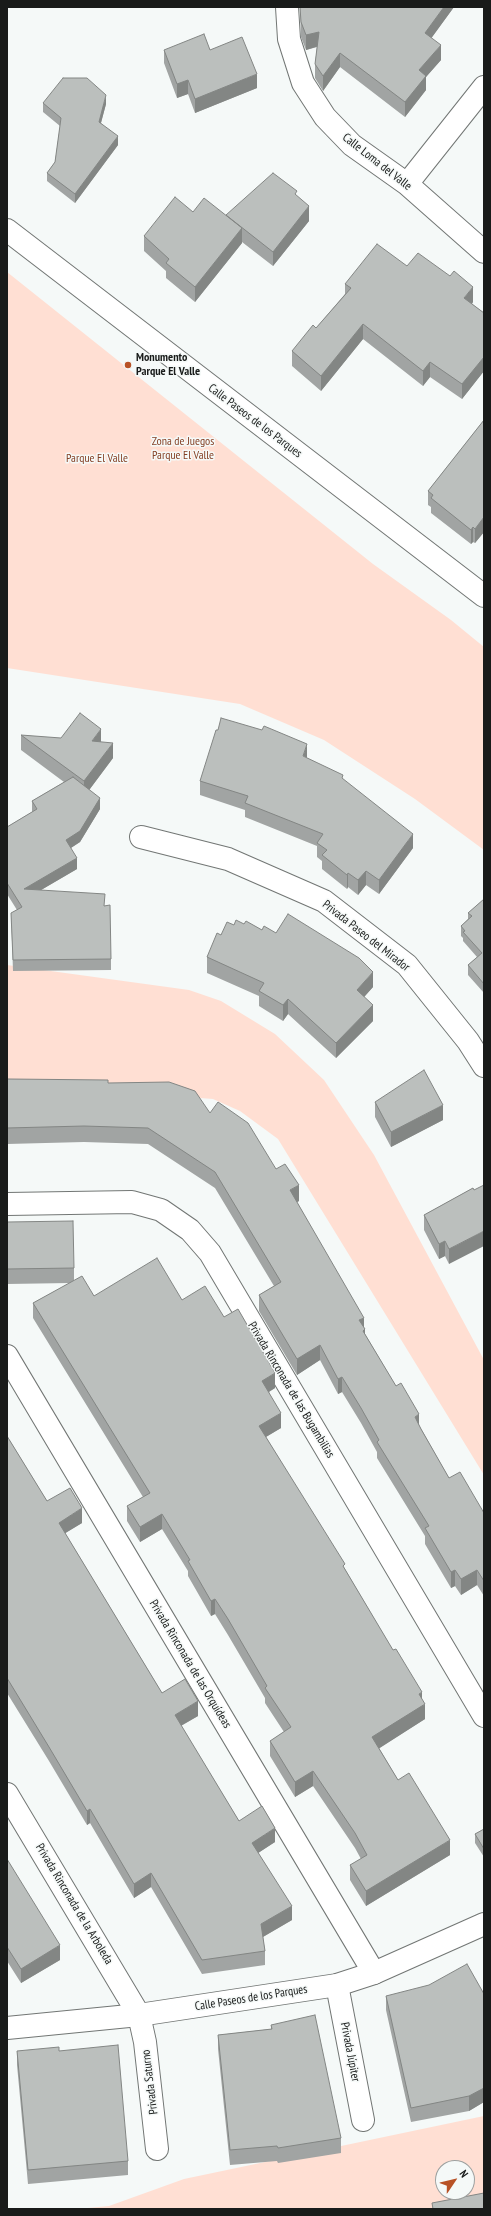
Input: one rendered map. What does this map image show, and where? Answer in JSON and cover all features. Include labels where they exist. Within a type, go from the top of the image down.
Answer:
[{"type":"street","name":"Calle Loma del Valle","points":[[287,7],[289,39],[303,83],[324,117],[352,145],[407,184],[484,252]]},
{"type":"street","points":[[407,184],[484,87]]},
{"type":"street","name":"Calle Paseos de los Parques","points":[[7,230],[484,596]]},
{"type":"street","name":"Privada Paseo del Mirador","points":[[141,837],[228,859],[324,901],[407,965],[468,1042],[484,1066]]},
{"type":"street","name":"Privada Rinconada de las Bugambilias","points":[[7,1204],[132,1202],[161,1210],[190,1230],[210,1253],[484,1716]]},
{"type":"street","name":"Privada Rinconada de las Orquídeas","points":[[7,1356],[374,1973]]},
{"type":"street","name":"Privada Rinconada de la Arboleda","points":[[7,1794],[139,2015]]},
{"type":"street","name":"Calle Paseos de los Parques","points":[[7,2028],[139,2015],[337,1984],[374,1973],[484,1924]]},
{"type":"street","name":"Privada Júpiter","points":[[337,1984],[362,2120]]},
{"type":"street","name":"Privada Saturno","points":[[139,2015],[145,2042],[157,2149]]},
{"type":"green space","points":[[7,272],[373,564],[451,620],[484,647],[484,850],[415,799],[324,740],[240,704],[7,668]]},
{"type":"green space","points":[[7,965],[189,990],[221,1001],[275,1034],[324,1080],[374,1155],[484,1360],[484,1475],[278,1139],[240,1111],[213,1099],[7,1083]]},
{"type":"green space","points":[[484,2116],[484,2193],[475,2196],[475,2160],[435,2160],[435,2200],[465,2200],[440,2209],[77,2209],[109,2206],[184,2179]]},
{"type":"building","points":[[300,7],[444,7],[425,33],[441,45],[419,70],[426,76],[405,102],[340,53],[323,76],[315,64],[319,32],[306,35],[301,22]]},
{"type":"building","points":[[204,34],[210,50],[242,37],[257,74],[195,99],[188,80],[177,84],[164,50]]},
{"type":"building","points":[[63,78],[87,78],[106,95],[99,122],[118,136],[75,194],[47,173],[55,162],[61,118],[43,103]]},
{"type":"building","points":[[273,173],[297,191],[295,194],[309,206],[273,252],[226,215]]},
{"type":"building","points":[[175,197],[193,212],[204,198],[242,228],[195,287],[166,263],[169,259],[144,236]]},
{"type":"building","points":[[377,244],[407,266],[418,253],[450,276],[454,271],[473,287],[464,298],[484,313],[484,357],[462,384],[430,362],[423,371],[363,324],[321,376],[292,351],[313,325],[316,328],[351,288],[345,284]]},
{"type":"building","points":[[484,420],[484,517],[475,529],[473,527],[471,530],[431,498],[433,495],[428,491]]},
{"type":"building","points":[[80,713],[101,729],[92,741],[113,743],[84,781],[21,735],[61,738]]},
{"type":"building","points":[[221,718],[262,730],[264,726],[307,744],[303,756],[343,775],[342,778],[413,834],[379,880],[366,871],[358,880],[348,873],[347,875],[322,855],[327,850],[317,843],[323,834],[245,803],[248,796],[200,781]]},
{"type":"building","points":[[73,777],[100,798],[80,831],[66,840],[77,858],[24,889],[105,894],[104,906],[110,905],[111,959],[13,960],[11,913],[22,907],[7,883],[7,827],[37,809],[32,801]]},
{"type":"building","points":[[484,899],[484,984],[468,965],[482,953],[463,932],[465,931],[461,926],[472,916],[468,913]]},
{"type":"building","points":[[288,914],[359,958],[373,972],[357,990],[373,1005],[336,1043],[288,999],[283,1005],[259,991],[264,983],[207,957],[217,933],[221,935],[227,922],[234,925],[236,920],[244,924],[246,921],[262,930],[264,926],[276,933]]},
{"type":"building","points":[[424,1070],[443,1105],[391,1132],[375,1102]]},
{"type":"building","points":[[7,1079],[108,1080],[108,1083],[169,1082],[195,1091],[210,1113],[218,1102],[248,1123],[276,1169],[285,1164],[299,1185],[290,1190],[364,1318],[359,1320],[365,1329],[363,1331],[396,1386],[401,1383],[419,1414],[415,1417],[449,1478],[460,1472],[484,1513],[484,1581],[477,1570],[461,1579],[455,1570],[451,1572],[425,1528],[429,1526],[377,1442],[379,1440],[361,1408],[342,1377],[338,1379],[320,1345],[297,1359],[259,1295],[281,1282],[215,1172],[148,1128],[84,1126],[7,1128]]},
{"type":"building","points":[[484,1185],[484,1231],[449,1249],[445,1241],[439,1244],[424,1215],[473,1188],[474,1190]]},
{"type":"building","points":[[73,1221],[74,1268],[7,1269],[7,1222]]},
{"type":"building","points":[[157,1258],[182,1300],[205,1286],[224,1317],[238,1309],[275,1373],[262,1381],[281,1413],[259,1426],[345,1564],[343,1566],[393,1650],[396,1649],[422,1692],[419,1694],[425,1704],[372,1737],[398,1780],[409,1773],[450,1840],[366,1891],[350,1865],[367,1855],[355,1833],[313,1771],[295,1782],[270,1741],[291,1727],[265,1688],[267,1686],[228,1619],[215,1599],[211,1601],[188,1561],[190,1560],[162,1514],[140,1527],[127,1506],[150,1493],[33,1303],[82,1276],[94,1296]]},
{"type":"building","points":[[7,1436],[47,1501],[70,1488],[82,1508],[59,1523],[162,1693],[185,1679],[198,1701],[175,1715],[239,1821],[262,1806],[275,1828],[252,1843],[292,1906],[261,1924],[265,1951],[202,1960],[151,1873],[134,1884],[90,1809],[87,1811],[7,1678]]},
{"type":"building","points":[[484,1829],[484,1849],[475,1834]]},
{"type":"building","points":[[7,1859],[60,1945],[21,1969],[7,1947]]},
{"type":"building","points":[[467,1964],[484,1994],[484,2088],[469,2096],[411,2108],[386,1996],[429,1985]]},
{"type":"building","points":[[315,2015],[341,2138],[278,2148],[277,2146],[230,2150],[218,2035],[272,2029],[271,2025]]},
{"type":"building","points":[[118,2045],[128,2161],[28,2170],[17,2051],[59,2047],[59,2051]]},
{"type":"building","points":[[484,2193],[484,2209],[433,2209],[432,2203],[448,2200],[475,2200],[475,2195]]},
{"type":"place","name":"Monumento Parque El Valle","points":[[128,365]]},
{"type":"park label","name":"Zona de Juegos Parque El Valle","points":[[183,449]]},
{"type":"park label","name":"Parque El Valle","points":[[97,459]]}]
